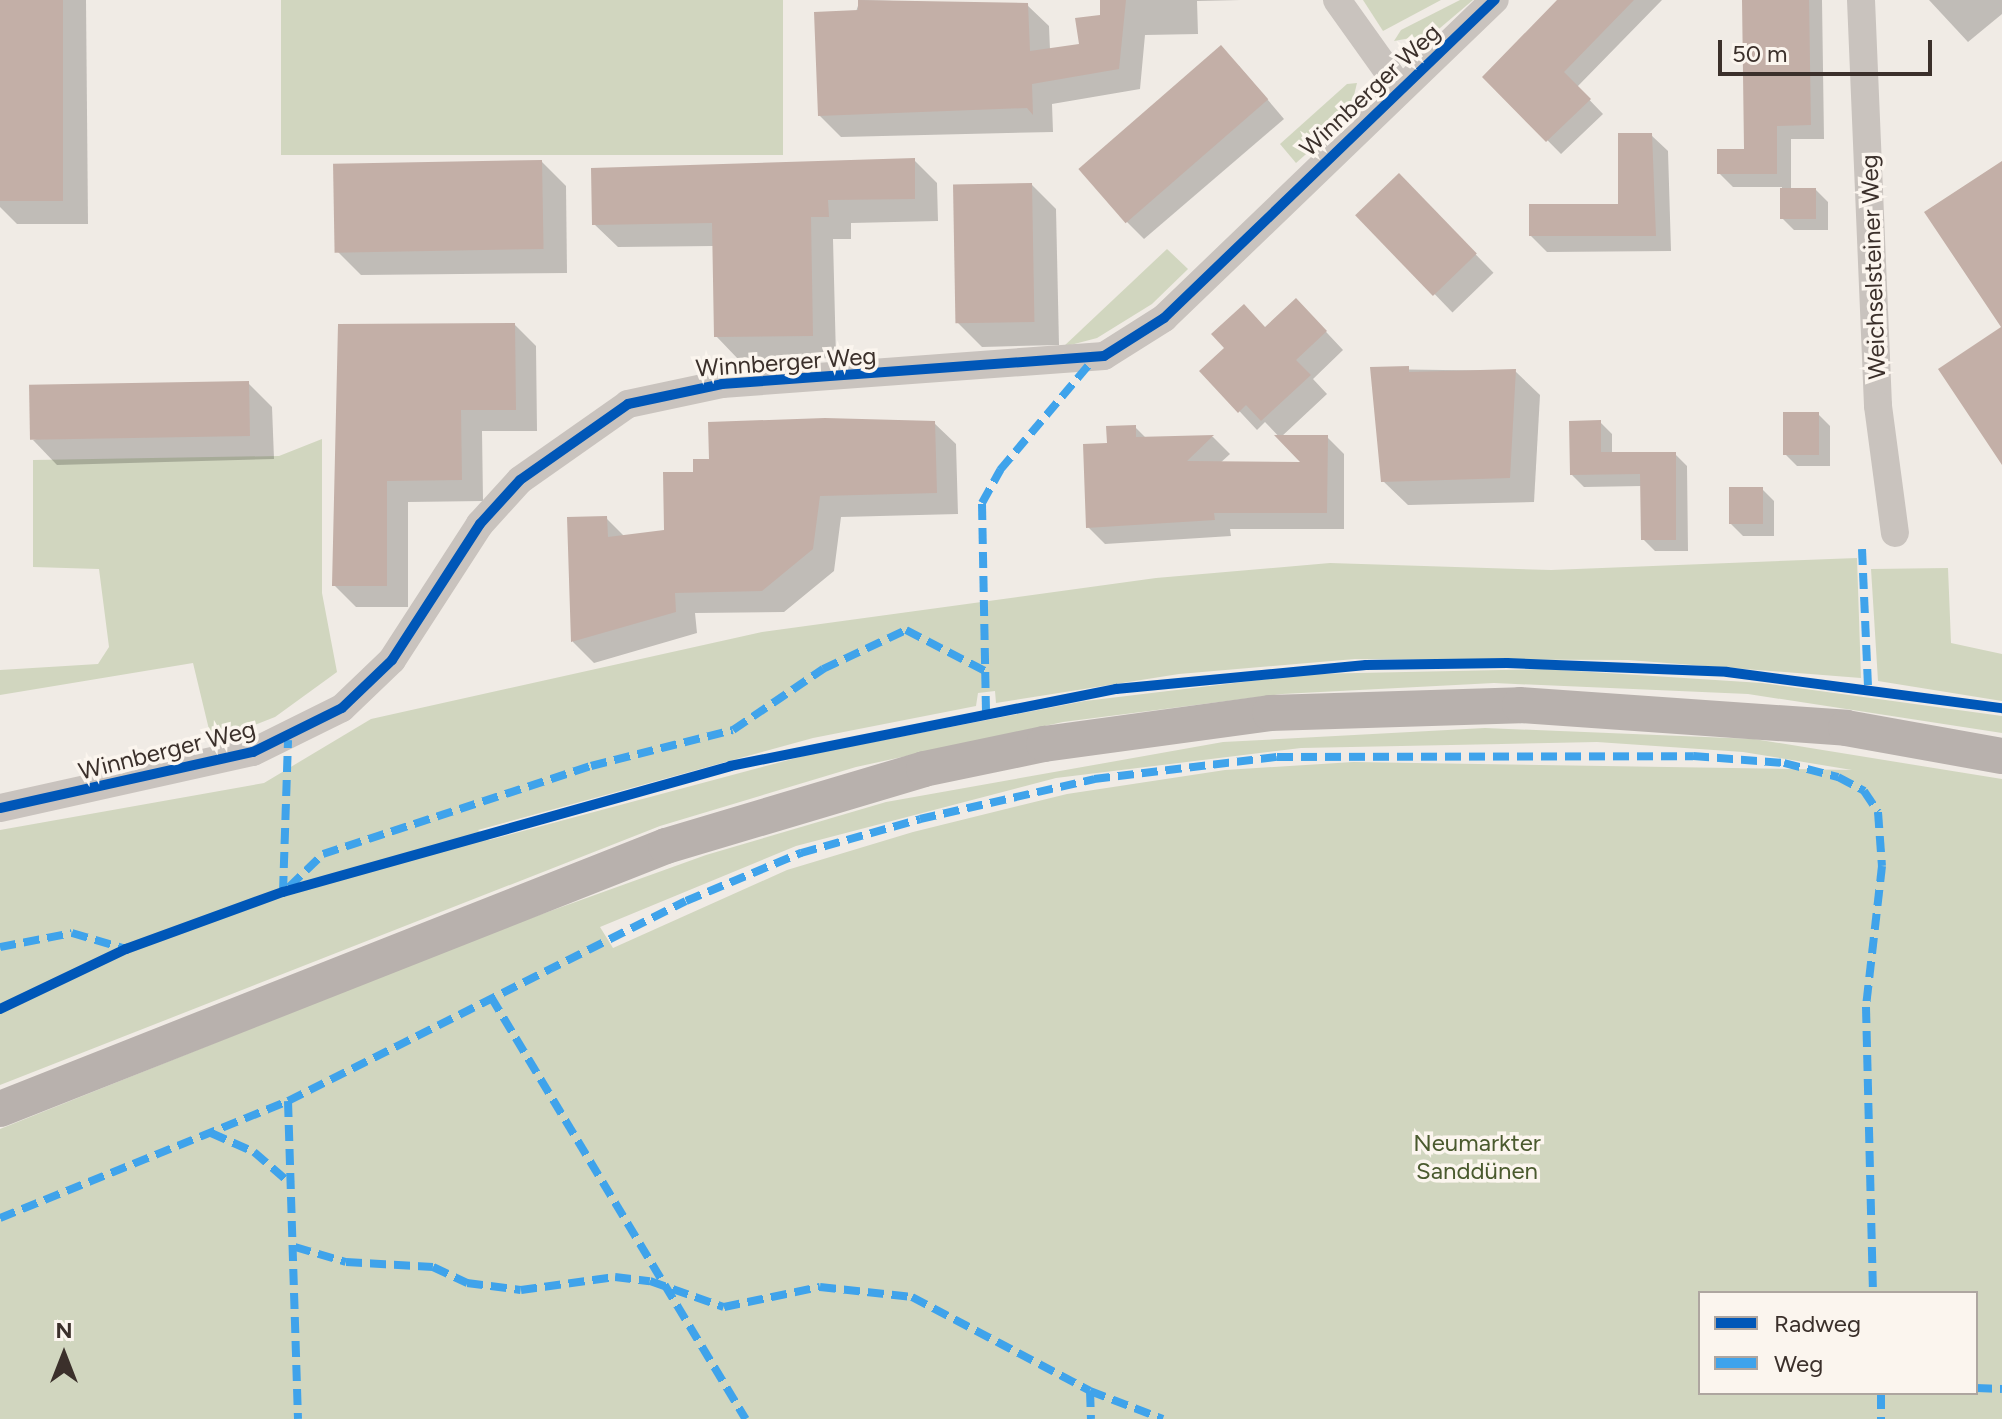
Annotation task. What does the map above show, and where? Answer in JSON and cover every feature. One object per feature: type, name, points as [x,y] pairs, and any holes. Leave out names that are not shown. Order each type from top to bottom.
[{"type":"main road","points":[[0,1109],[666,846],[909,773],[1044,744],[1270,713],[1520,705],[1846,728],[2002,756]]},
{"type":"street","points":[[1337,0],[1399,87]]},
{"type":"street","name":"Winnberger Weg","points":[[0,808],[212,764],[288,740],[342,708],[392,660],[480,524],[520,480],[628,404],[722,384],[1104,356],[1164,318],[1399,87],[1495,0]]},
{"type":"street","name":"Weichselsteiner Weg","points":[[1861,0],[1878,406],[1895,533]]},
{"type":"green space","points":[[281,0],[783,0],[783,155],[281,155]]},
{"type":"green space","points":[[1363,0],[1441,0],[1383,31]]},
{"type":"green space","points":[[1460,0],[1473,0],[1433,34],[1394,41],[1401,30]]},
{"type":"green space","points":[[1357,83],[1349,116],[1296,163],[1280,144],[1347,84]]},
{"type":"green space","points":[[1167,249],[1188,269],[1152,304],[1097,338],[1063,347]]},
{"type":"green space","points":[[322,439],[322,593],[337,672],[275,717],[212,742],[193,663],[0,695],[0,670],[98,664],[109,647],[99,569],[33,567],[33,460],[279,456]]},
{"type":"green space","points":[[1857,558],[1861,678],[1628,660],[1355,659],[1179,674],[996,703],[995,691],[978,693],[976,706],[813,738],[478,830],[489,840],[811,754],[1085,701],[1310,674],[1544,669],[1762,683],[2002,716],[2002,733],[1748,694],[1494,683],[1282,694],[1063,722],[856,767],[660,826],[0,1085],[0,830],[264,783],[371,719],[762,632],[1156,578],[1330,563],[1551,570]]},
{"type":"green space","points":[[1948,568],[1951,643],[2002,654],[2002,701],[1878,681],[1871,569]]},
{"type":"green space","name":"Neumarkter Sanddünen","points":[[1485,728],[1754,739],[2002,779],[2002,1419],[0,1419],[0,1129],[500,929],[706,855],[886,802],[1223,742]],"holes":[[[1597,742],[1743,752],[1852,770],[1353,762],[1225,770],[1067,794],[913,832],[787,870],[613,948],[600,927],[796,846],[1056,778],[1301,748]]]},
{"type":"building","points":[[0,0],[63,0],[63,201],[0,201]]},
{"type":"building","points":[[858,0],[1028,3],[1030,51],[1079,44],[1075,18],[1100,15],[1100,0],[1126,0],[1119,69],[1032,84],[1033,115],[1027,108],[818,116],[814,12],[858,10]]},
{"type":"building","points":[[1557,0],[1634,0],[1564,72],[1591,99],[1546,142],[1482,77]]},
{"type":"building","points":[[1742,0],[1809,0],[1811,125],[1777,126],[1777,174],[1717,174],[1717,149],[1744,149]]},
{"type":"building","points":[[1221,45],[1268,99],[1126,223],[1078,169]]},
{"type":"building","points":[[1618,133],[1652,133],[1656,236],[1529,236],[1529,204],[1618,204]]},
{"type":"building","points":[[915,158],[915,199],[828,200],[829,217],[811,217],[813,336],[714,337],[712,223],[592,225],[591,168]]},
{"type":"building","points":[[542,160],[544,249],[335,253],[333,164]]},
{"type":"building","points":[[2002,161],[2002,465],[1938,369],[2001,327],[1924,212]]},
{"type":"building","points":[[1399,173],[1477,254],[1433,296],[1355,215]]},
{"type":"building","points":[[1032,183],[1034,322],[955,323],[953,184]]},
{"type":"building","points":[[1780,188],[1816,188],[1816,219],[1780,219]]},
{"type":"building","points":[[1296,298],[1327,331],[1296,360],[1311,375],[1261,421],[1246,405],[1238,413],[1199,371],[1224,348],[1211,334],[1244,304],[1265,327]]},
{"type":"building","points":[[515,323],[516,410],[461,410],[462,480],[387,481],[387,586],[332,586],[338,324]]},
{"type":"building","points":[[1409,366],[1409,372],[1516,369],[1510,478],[1381,482],[1370,367]]},
{"type":"building","points":[[249,381],[250,436],[30,440],[29,385]]},
{"type":"building","points":[[1783,412],[1819,412],[1819,455],[1783,455]]},
{"type":"building","points":[[825,418],[935,421],[937,493],[820,496],[813,549],[762,591],[675,593],[676,612],[571,642],[567,517],[607,516],[608,537],[664,530],[663,472],[693,472],[693,459],[709,459],[708,422]]},
{"type":"building","points":[[1601,420],[1601,452],[1676,452],[1676,540],[1641,540],[1640,474],[1570,475],[1569,421]]},
{"type":"building","points":[[1136,425],[1136,437],[1214,435],[1187,461],[1300,462],[1274,435],[1328,435],[1327,513],[1214,513],[1215,520],[1086,528],[1083,444],[1107,443],[1106,426]]},
{"type":"building","points":[[1729,487],[1763,487],[1763,524],[1729,524]]},
{"type":"marked path","points":[[986,712],[982,503],[1000,470],[1092,361]]},
{"type":"marked path","points":[[1862,549],[1868,687]]},
{"type":"marked path","points":[[289,887],[323,854],[591,766],[733,730],[823,669],[906,630],[985,671]]},
{"type":"marked path","points":[[283,892],[288,740]]},
{"type":"marked path","points":[[0,1218],[288,1101],[686,901],[801,853],[920,819],[1094,779],[1277,757],[1693,756],[1784,763],[1838,777],[1864,791],[1878,812],[1882,866],[1866,1007],[1873,1291]]},
{"type":"marked path","points":[[0,947],[72,933],[126,949]]},
{"type":"marked path","points":[[491,997],[746,1419]]},
{"type":"marked path","points":[[288,1101],[298,1419]]},
{"type":"marked path","points":[[211,1133],[254,1152],[292,1185]]},
{"type":"marked path","points":[[295,1247],[346,1262],[433,1267],[467,1283],[521,1290],[615,1277],[650,1281],[724,1307],[820,1287],[912,1297],[1090,1391],[1163,1419]]},
{"type":"marked path","points":[[1978,1388],[2002,1389]]},
{"type":"marked path","points":[[1090,1391],[1091,1419]]},
{"type":"marked path","points":[[1881,1395],[1881,1419]]},
{"type":"cycle path","points":[[0,808],[253,752],[342,708],[392,660],[480,524],[520,480],[628,404],[722,384],[1104,356],[1164,318],[1495,0]]},
{"type":"cycle path","points":[[0,1009],[126,949],[283,892],[730,766],[1116,689],[1366,665],[1507,663],[1727,672],[2002,708]]}]
